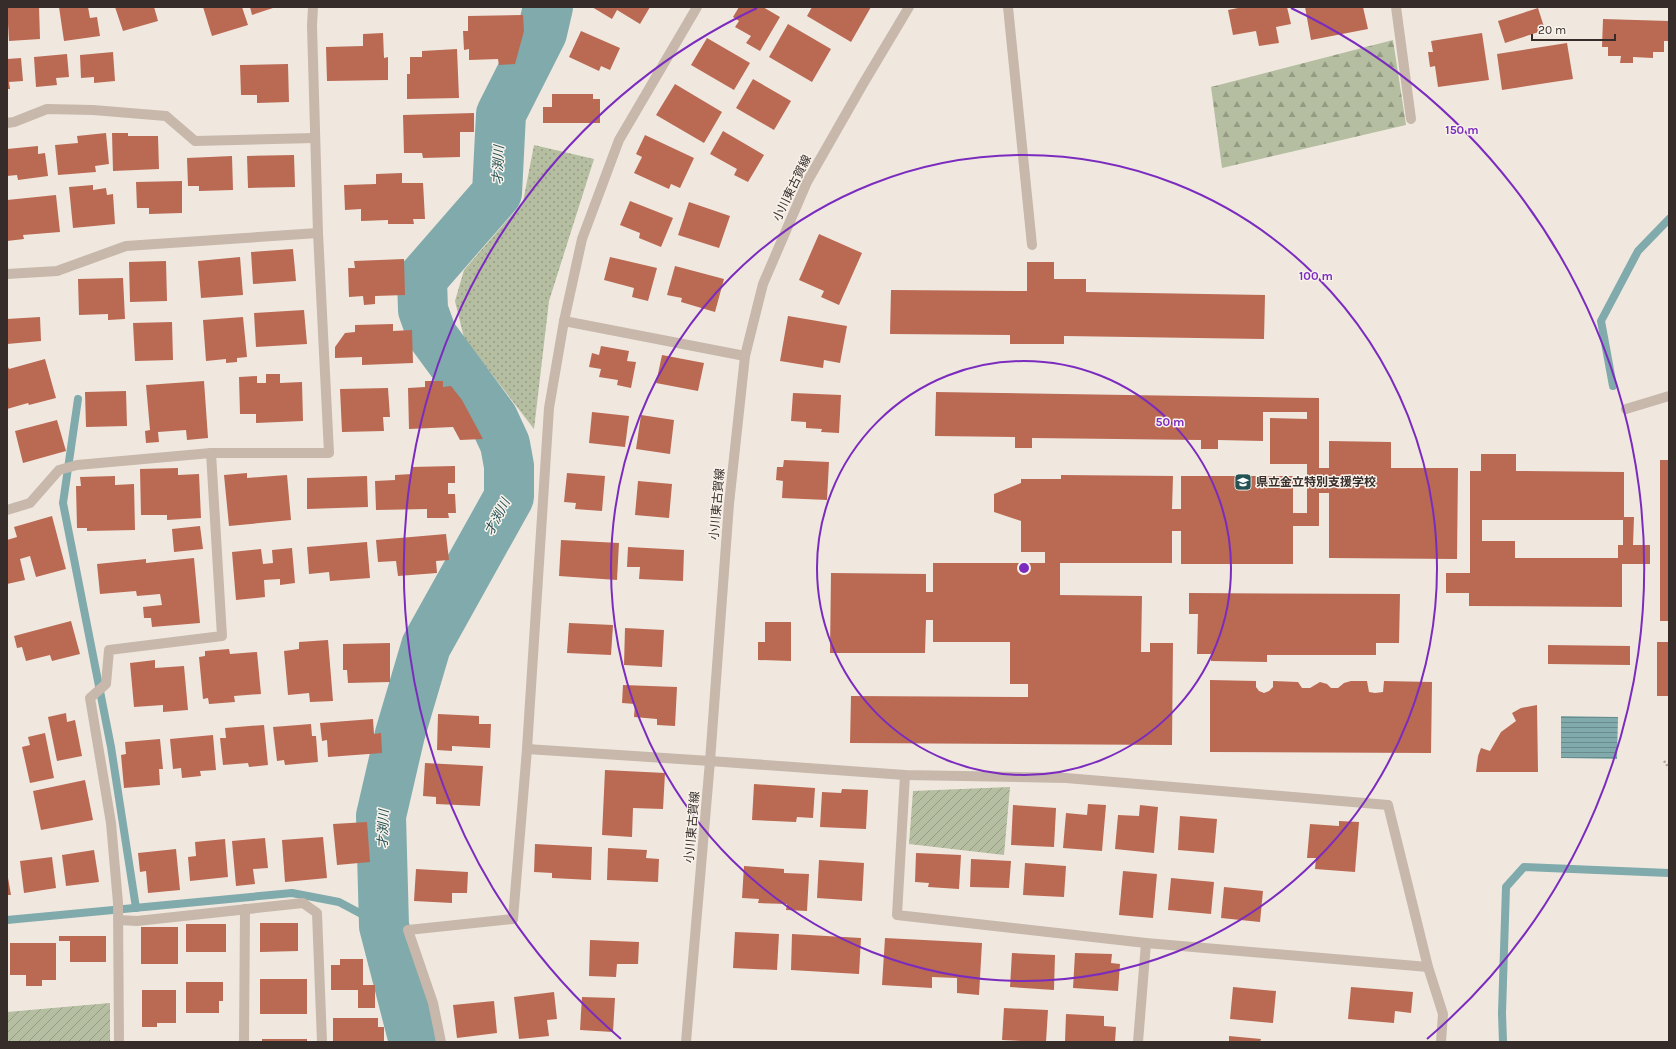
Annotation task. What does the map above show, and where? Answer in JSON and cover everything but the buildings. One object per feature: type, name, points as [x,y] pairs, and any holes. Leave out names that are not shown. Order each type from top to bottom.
[{"type":"street","points":[[7,510],[30,503],[59,470],[77,466],[211,453],[329,453],[318,233],[312,26],[313,7]]},
{"type":"street","points":[[441,1042],[434,1003],[408,930],[513,919],[527,749],[549,408],[564,321],[582,239],[618,140],[698,7]]},
{"type":"street","name":"小川東古賀線","points":[[686,1042],[710,761],[729,504],[745,356],[763,284],[807,182],[863,84],[910,7]]},
{"type":"street","points":[[1008,7],[1032,245]]},
{"type":"street","points":[[1396,7],[1411,119]]},
{"type":"street","points":[[7,123],[14,122],[47,109],[93,110],[166,116],[195,141],[315,138]]},
{"type":"street","points":[[7,274],[57,271],[126,246],[318,233]]},
{"type":"street","points":[[564,321],[745,356]]},
{"type":"street","points":[[1626,409],[1669,396]]},
{"type":"street","points":[[119,1042],[118,903],[111,823],[90,698],[106,684],[109,650],[222,636],[211,453]]},
{"type":"street","points":[[527,749],[905,775],[1066,778],[1388,806],[1428,967],[1443,1014],[1441,1042]]},
{"type":"street","points":[[905,775],[897,915],[1146,943],[1428,967]]},
{"type":"street","points":[[119,920],[137,921],[303,903],[317,913],[322,1042]]},
{"type":"street","points":[[244,1042],[245,909]]},
{"type":"street","points":[[1138,1042],[1146,943]]},
{"type":"path","points":[[1664,761],[1669,768]]},
{"type":"green space","points":[[1393,40],[1406,125],[1222,168],[1211,87]]},
{"type":"green space","points":[[534,145],[594,159],[549,301],[534,429],[464,338],[455,301],[464,270],[523,202]]},
{"type":"green space","points":[[1010,787],[1004,855],[909,844],[913,791]]},
{"type":"green space","points":[[110,1003],[110,1042],[7,1042],[7,1012]]},
{"type":"water","points":[[1561,716],[1618,717],[1617,759],[1561,758]]},
{"type":"waterway","name":"才渕川","points":[[414,1042],[384,926],[381,816],[400,734],[426,646],[509,497],[509,466],[505,444],[493,418],[432,335],[423,310],[422,279],[497,193],[501,114],[542,33],[548,7]]},
{"type":"waterway","points":[[1613,386],[1601,321],[1638,251],[1669,219]]},
{"type":"waterway","points":[[78,399],[63,503],[111,747],[136,908]]},
{"type":"waterway","points":[[1503,1042],[1502,1013],[1506,887],[1524,867],[1669,873]]},
{"type":"waterway","points":[[7,920],[292,893],[339,902],[384,926]]},
{"type":"place","name":"県立金立特別支援学校","points":[[1243,482]]}]
